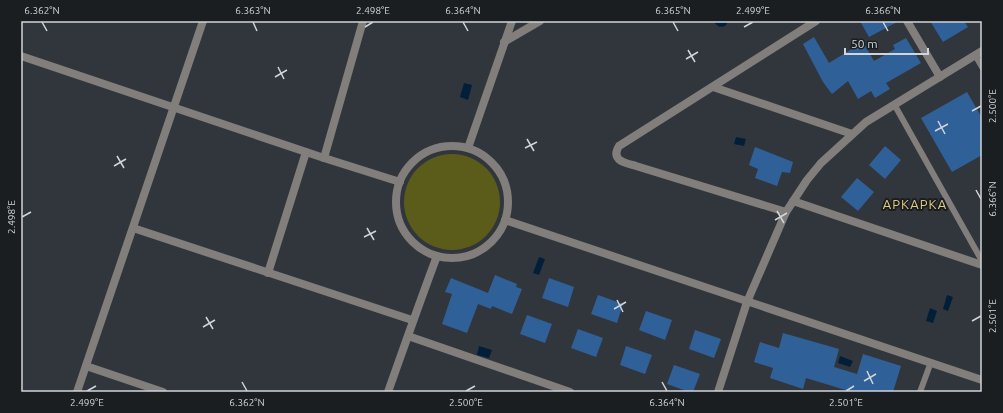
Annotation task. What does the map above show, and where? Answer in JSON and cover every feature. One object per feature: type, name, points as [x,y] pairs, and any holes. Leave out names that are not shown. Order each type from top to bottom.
[{"type":"street","points":[[77,392],[203,21]]},
{"type":"street","points":[[324,158],[363,21]]},
{"type":"street","points":[[468,148],[512,21]]},
{"type":"street","points":[[504,42],[540,21]]},
{"type":"street","points":[[786,212],[620,161],[616,154],[620,146],[816,21]]},
{"type":"street","points":[[907,21],[940,77]]},
{"type":"street","points":[[718,392],[747,302],[786,212],[821,163],[866,122],[978,53]]},
{"type":"street","points":[[21,56],[324,158],[400,182]]},
{"type":"street","points":[[713,87],[852,134]]},
{"type":"street","points":[[449,146],[468,148],[477,152],[493,163],[504,180],[508,199],[508,208],[505,220],[498,236],[475,254],[456,258],[436,256],[419,247],[401,224],[396,205],[400,182],[407,168],[430,150],[449,146]]},
{"type":"street","points":[[268,273],[306,152]]},
{"type":"street","points":[[793,201],[982,265]]},
{"type":"street","points":[[505,220],[982,380]]},
{"type":"street","points":[[133,228],[412,320]]},
{"type":"street","points":[[388,392],[408,336],[412,320],[436,256]]},
{"type":"street","points":[[408,336],[570,392]]},
{"type":"street","points":[[86,366],[163,392]]},
{"type":"lane","points":[[978,53],[982,67]]},
{"type":"lane","points":[[894,104],[982,261]]},
{"type":"lane","points":[[920,392],[931,362]]},
{"type":"shaded area","points":[[443,154],[461,154],[471,157],[479,162],[492,175],[497,183],[500,193],[500,211],[497,221],[486,236],[479,242],[471,247],[461,250],[443,250],[433,247],[425,242],[412,229],[407,221],[404,211],[404,193],[407,183],[412,175],[425,162],[433,157]]},
{"type":"water","points":[[714,21],[729,21],[725,26],[720,27]]},
{"type":"water","points":[[464,83],[472,85],[468,100],[460,97]]},
{"type":"water","points":[[736,137],[746,139],[744,146],[734,144]]},
{"type":"water","points":[[539,257],[545,259],[539,275],[533,273]]},
{"type":"water","points":[[947,295],[953,297],[948,311],[943,309]]},
{"type":"water","points":[[930,308],[937,311],[933,323],[926,321]]},
{"type":"water","points":[[479,346],[492,350],[489,358],[477,355]]},
{"type":"water","points":[[840,356],[853,361],[850,367],[838,363]]},
{"type":"building","points":[[860,21],[899,21],[869,37]]},
{"type":"building","points":[[930,21],[964,21],[968,27],[943,42]]},
{"type":"building","points":[[814,37],[829,63],[863,42],[874,61],[895,49],[893,45],[906,38],[921,63],[886,83],[890,89],[875,98],[871,91],[858,99],[848,81],[832,94],[823,82],[803,44]]},
{"type":"building","points":[[967,92],[982,118],[982,155],[952,172],[921,118]]},
{"type":"building","points":[[885,146],[901,160],[885,179],[869,165]]},
{"type":"building","points":[[755,147],[793,162],[790,173],[782,172],[777,186],[755,178],[758,169],[749,165]]},
{"type":"building","points":[[857,178],[874,192],[858,211],[841,197]]},
{"type":"building","points":[[495,275],[517,284],[516,287],[522,289],[512,314],[492,306],[491,309],[478,304],[467,333],[442,324],[452,294],[445,292],[451,278],[488,293]]},
{"type":"building","points":[[549,278],[574,287],[568,307],[542,298]]},
{"type":"building","points":[[598,295],[623,304],[617,323],[591,314]]},
{"type":"building","points":[[646,311],[672,320],[665,340],[639,330]]},
{"type":"building","points":[[527,315],[552,324],[545,343],[520,334]]},
{"type":"building","points":[[578,329],[603,338],[596,357],[571,348]]},
{"type":"building","points":[[695,330],[721,339],[714,358],[689,349]]},
{"type":"building","points":[[783,333],[839,349],[834,367],[857,374],[863,354],[901,366],[893,392],[852,392],[806,378],[803,389],[770,378],[773,368],[754,362],[760,342],[779,348]]},
{"type":"building","points":[[626,346],[652,355],[645,374],[620,365]]},
{"type":"building","points":[[674,365],[700,374],[693,392],[667,384]]},
{"type":"district","name":"APKAPKA","points":[[915,204]]}]
